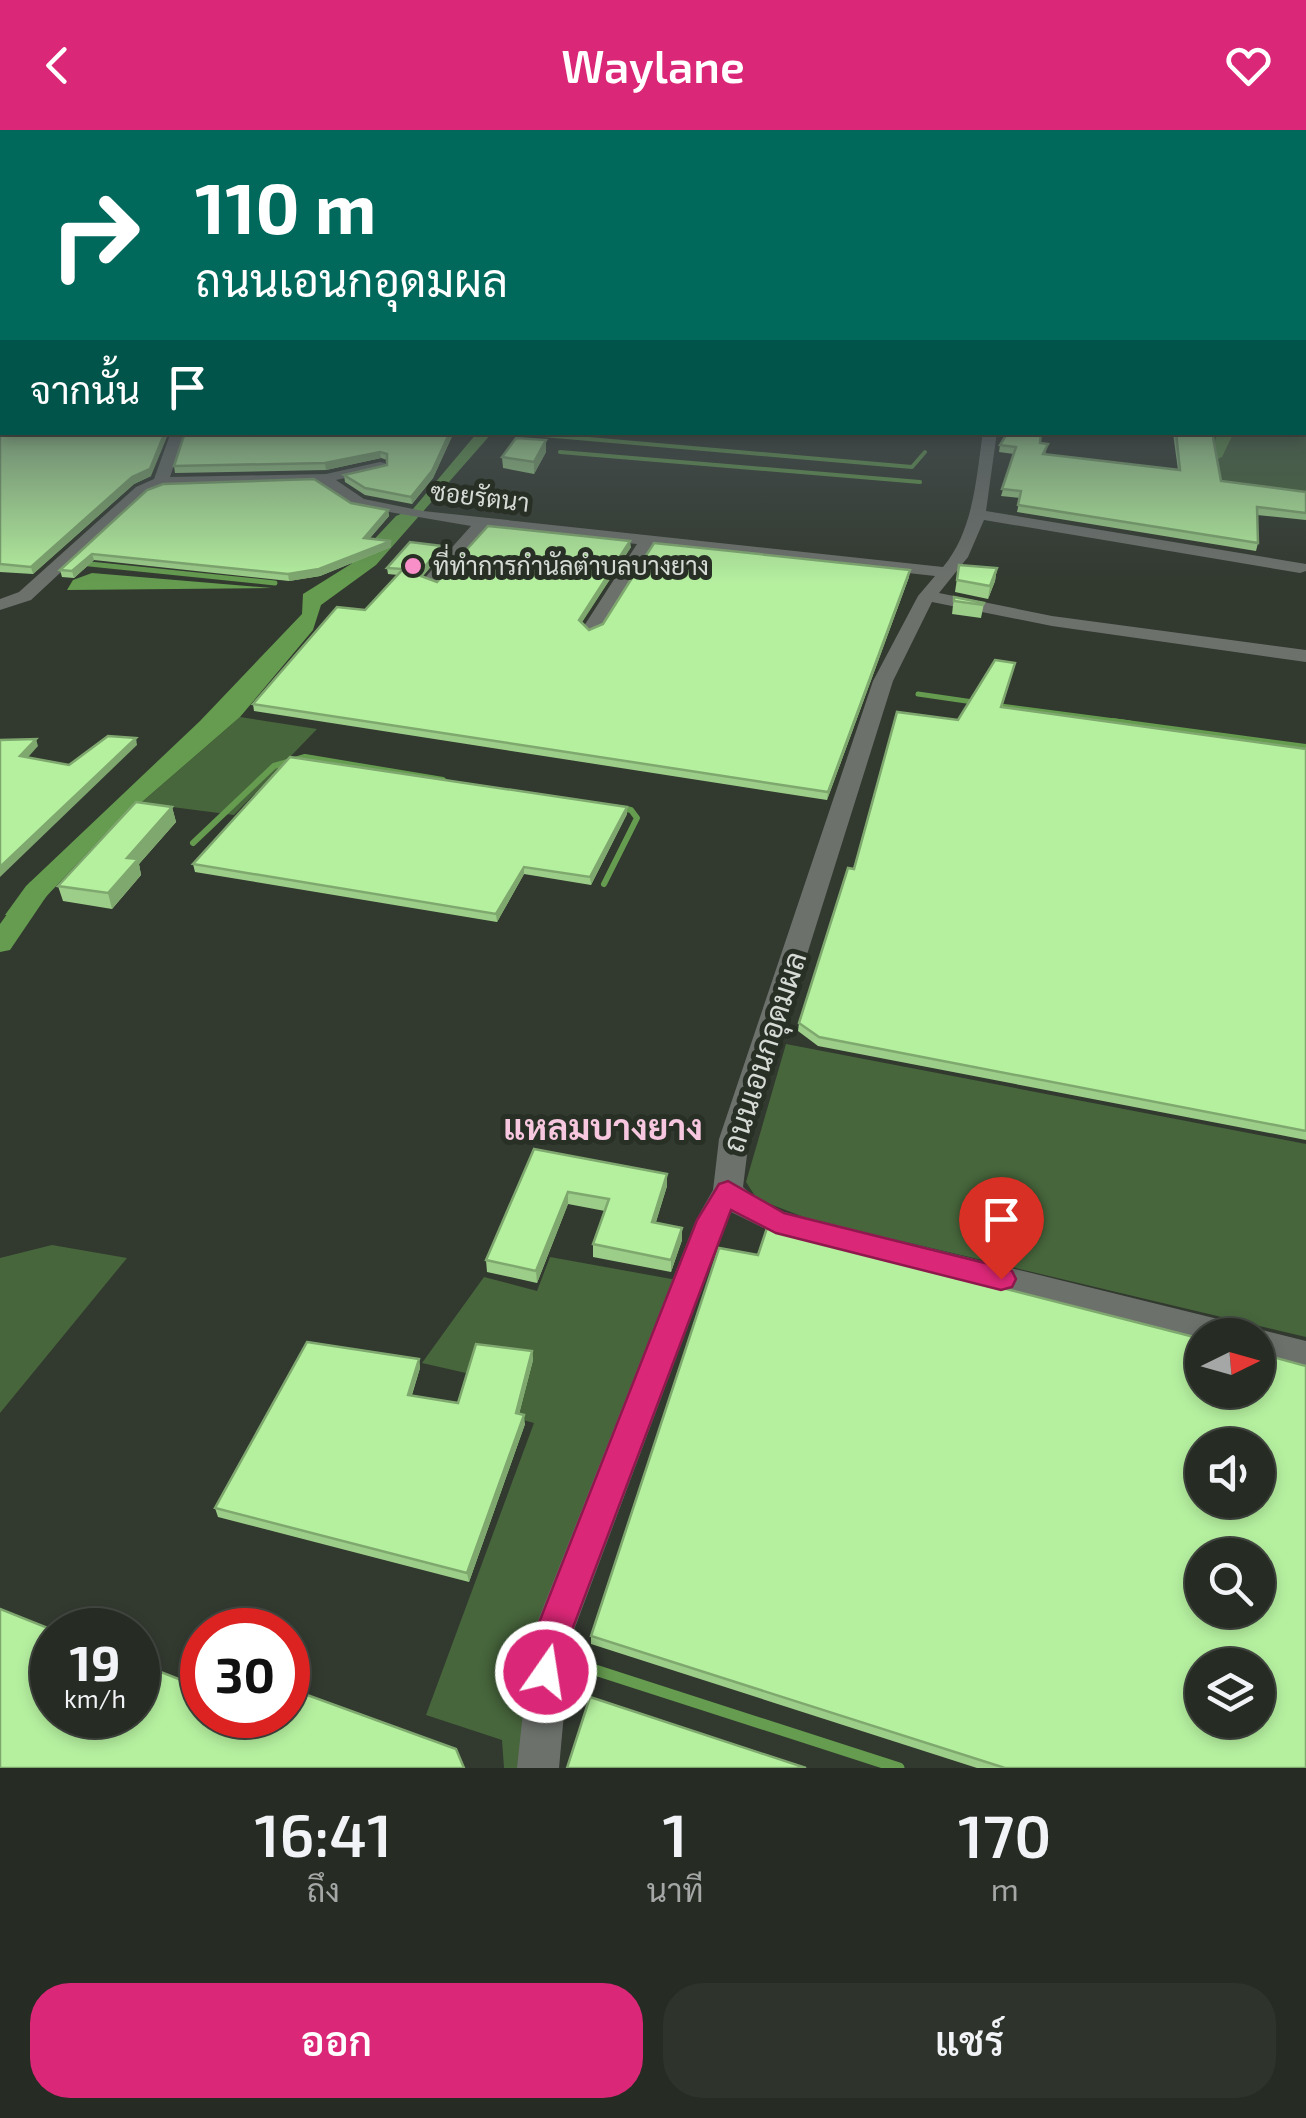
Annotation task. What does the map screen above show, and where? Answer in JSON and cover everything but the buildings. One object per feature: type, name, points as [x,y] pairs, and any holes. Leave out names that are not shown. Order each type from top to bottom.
[{"type":"street","points":[[161,482],[177,435]]},
{"type":"street","name":"ถนนเอนกอุดมผล","points":[[990,435],[978,514],[960,557],[927,596],[883,682],[734,1139],[728,1191],[747,1208],[776,1222],[1185,1325]]},
{"type":"street","points":[[0,605],[24,596],[80,550],[141,490],[161,482],[327,478],[380,466]]},
{"type":"street","name":"ซอยรัตนา","points":[[327,478],[360,503],[424,516],[947,572]]},
{"type":"street","points":[[978,514],[1300,568]]},
{"type":"street","points":[[431,581],[482,523]]},
{"type":"street","points":[[590,629],[647,540]]},
{"type":"street","points":[[927,596],[1052,621],[1306,656]]},
{"type":"street","points":[[538,1768],[551,1638],[711,1220],[728,1191]]},
{"type":"street","points":[[1275,1347],[1306,1355]]},
{"type":"shaded area","points":[[475,435],[490,435],[376,565],[321,605],[313,630],[240,717],[105,834],[27,917],[5,915],[26,886],[200,721],[302,614],[303,594],[351,564],[396,516],[413,509]]},
{"type":"shaded area","points":[[1213,435],[1306,437],[1306,492],[1215,480]]},
{"type":"shaded area","points":[[92,573],[272,588],[67,590],[73,580]]},
{"type":"shaded area","points":[[240,717],[317,729],[234,815],[141,803]]},
{"type":"shaded area","points":[[786,1044],[1306,1144],[1306,1337],[1275,1330],[1275,1318],[1226,1318],[809,1219],[757,1199],[746,1182]]},
{"type":"shaded area","points":[[52,1245],[127,1258],[0,1413],[0,1258]]},
{"type":"shaded area","points":[[550,1257],[677,1280],[528,1768],[504,1768],[502,1740],[426,1715],[534,1423],[459,1402],[466,1373],[422,1363],[484,1277],[537,1291]]},
{"type":"waterway","points":[[543,435],[912,467],[925,452]]},
{"type":"waterway","points":[[1207,483],[1207,458],[1216,454],[1226,435]]},
{"type":"waterway","points":[[560,452],[920,482]]},
{"type":"waterway","points":[[80,563],[275,583]]},
{"type":"waterway","points":[[918,694],[980,703]]},
{"type":"waterway","points":[[993,705],[1130,723]]},
{"type":"waterway","points":[[1112,721],[1306,747]]},
{"type":"waterway","points":[[193,843],[274,766],[305,757],[443,780]]},
{"type":"waterway","points":[[604,884],[637,818],[631,810],[620,808]]},
{"type":"waterway","points":[[0,944],[39,888]]},
{"type":"waterway","points":[[592,1669],[899,1768]]},
{"type":"place","name":"ที่ทำการกำนัลตำบลบางยาง","points":[[413,566]]},
{"type":"district","name":"แหลมบางยาง","points":[[603,1128]]},
{"type":"route","points":[[546,1672],[551,1638],[711,1220],[728,1191],[747,1208],[776,1222],[1001,1279]]}]
